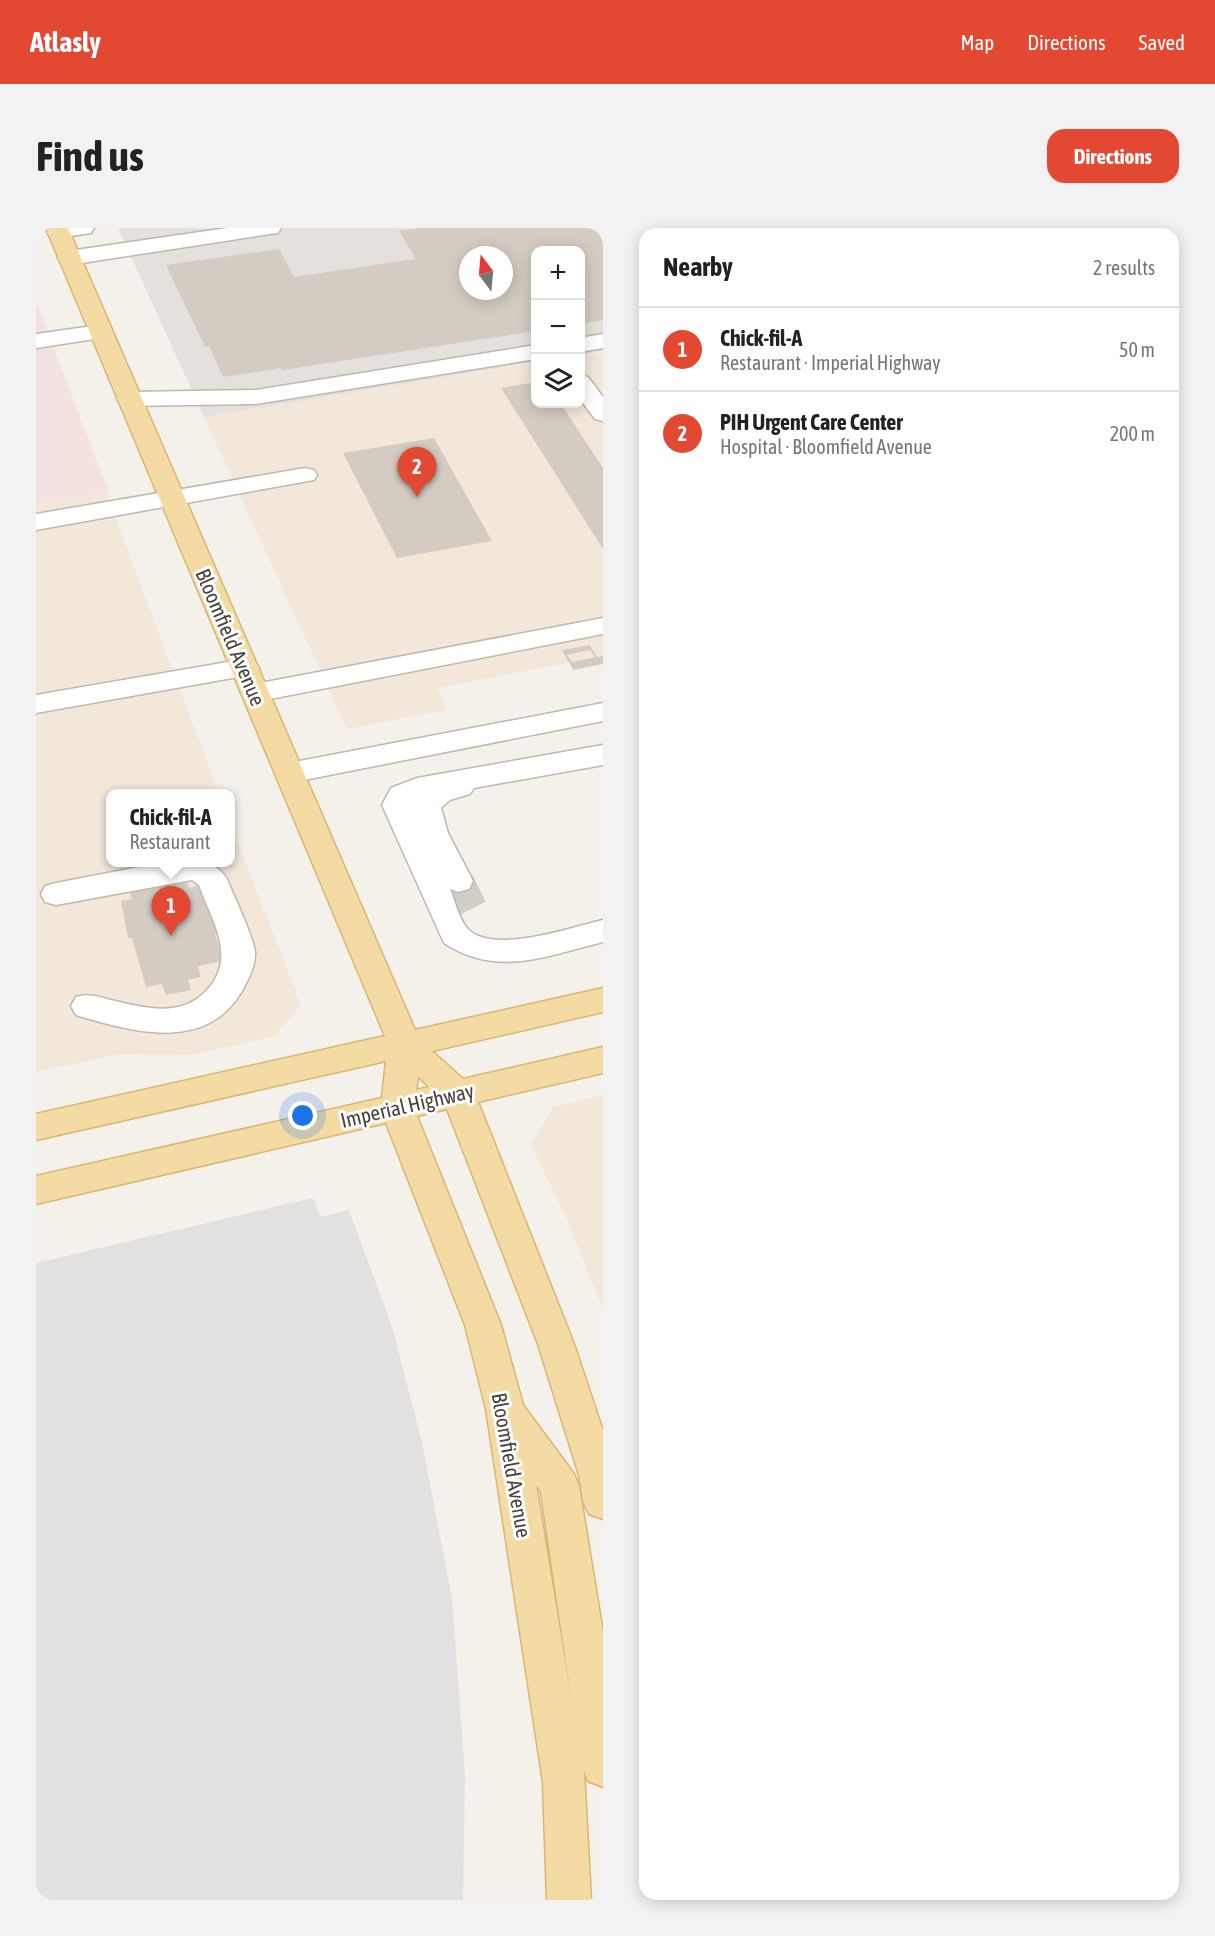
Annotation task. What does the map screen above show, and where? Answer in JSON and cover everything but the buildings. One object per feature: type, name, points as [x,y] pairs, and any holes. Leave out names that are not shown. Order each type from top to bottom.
[{"type":"main road","name":"Bloomfield Avenue","points":[[66,229],[69,258],[405,1045],[458,1094],[556,1344],[598,1475],[603,1501]]},
{"type":"main road","points":[[36,1127],[603,1000]]},
{"type":"main road","name":"Bloomfield Avenue","points":[[405,1045],[397,1108],[483,1325],[505,1409],[564,1782],[569,1900]]},
{"type":"main road","name":"Imperial Highway","points":[[36,1190],[603,1060]]},
{"type":"main road","points":[[36,1136],[83,1117]]},
{"type":"main road","points":[[505,1409],[560,1486],[603,1766]]},
{"type":"street","points":[[69,258],[270,228]]},
{"type":"street","points":[[36,341],[100,332]]},
{"type":"street","points":[[585,344],[603,341]]},
{"type":"street","points":[[129,399],[256,398],[531,353]]},
{"type":"street","points":[[585,364],[603,361]]},
{"type":"street","points":[[585,389],[603,414]]},
{"type":"street","points":[[36,522],[305,475]]},
{"type":"street","points":[[36,704],[250,680],[603,626]]},
{"type":"street","points":[[289,773],[603,712]]},
{"type":"street","points":[[458,881],[428,820],[426,809],[430,801],[449,790],[558,769],[592,757]]},
{"type":"street","points":[[592,757],[417,788],[406,791],[399,797],[397,805],[455,935],[467,944],[487,950],[510,950],[603,931]]},
{"type":"street","points":[[56,894],[193,868],[204,872],[212,879],[239,951],[239,963],[231,983],[217,1002],[202,1015],[176,1021],[140,1020],[87,1006]]},
{"type":"street","points":[[479,923],[491,933],[513,935],[603,918]]},
{"type":"shaded area","points":[[118,228],[603,228],[603,351],[585,354],[585,246],[531,246],[531,363],[204,417]]},
{"type":"shaded area","points":[[36,301],[109,493],[36,505]]},
{"type":"shaded area","points":[[603,352],[603,656],[437,688],[447,710],[347,729],[204,417],[531,364],[531,408],[585,408],[585,355]]},
{"type":"shaded area","points":[[106,493],[217,789],[106,789],[106,867],[235,867],[235,834],[301,1005],[273,1037],[190,1055],[120,1054],[36,1072],[36,505]]},
{"type":"shaded area","points":[[603,1095],[603,1309],[567,1220],[531,1145],[553,1107]]},
{"type":"shaded area","points":[[313,1198],[320,1217],[349,1210],[392,1327],[421,1438],[452,1598],[465,1776],[463,1900],[36,1900],[36,1263]]},
{"type":"tunnel","points":[[458,881],[479,923]]},
{"type":"place","name":"PIH Urgent Care Center","points":[[417,497]]},
{"type":"place","name":"Chick-fil-A","points":[[171,936]]}]
